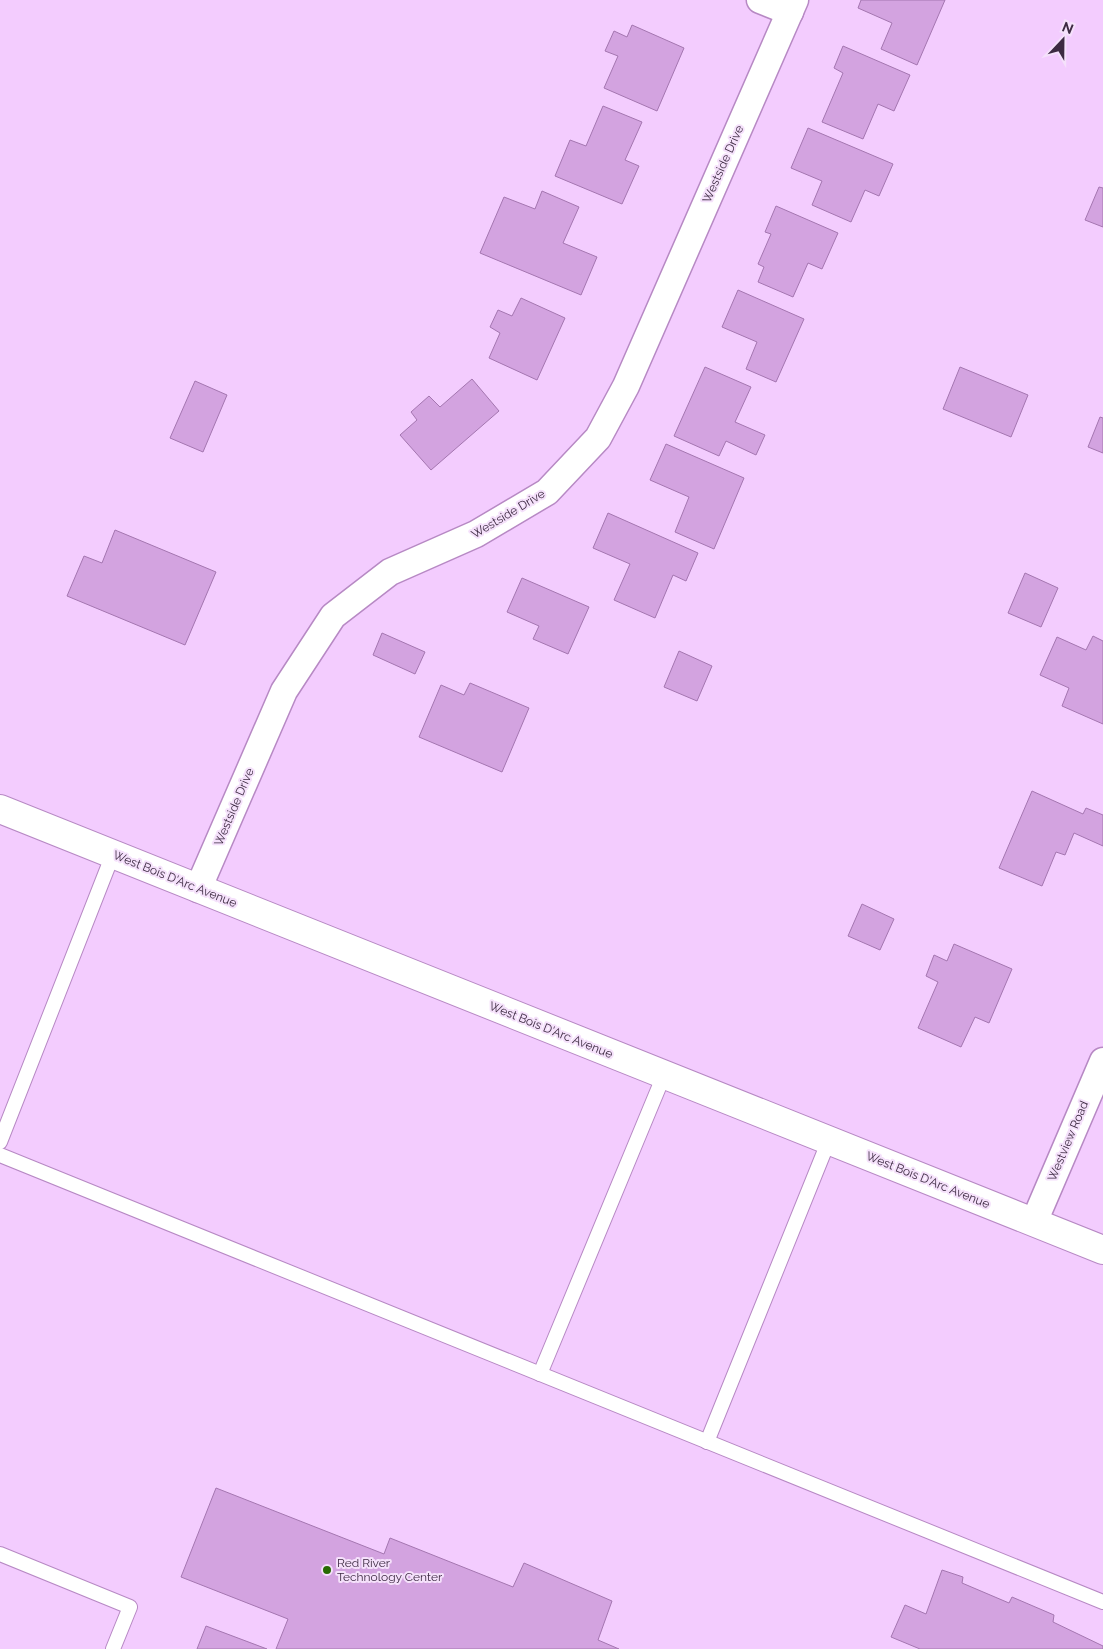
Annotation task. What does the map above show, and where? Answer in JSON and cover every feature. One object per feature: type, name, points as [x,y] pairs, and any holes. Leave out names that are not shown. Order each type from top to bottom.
[{"type":"street","points":[[760,0],[792,6]]},
{"type":"street","name":"Westside Drive","points":[[198,889],[284,691],[333,616],[390,572],[476,534],[547,492],[598,438],[626,386],[792,6]]},
{"type":"street","name":"West Bois D'Arc Avenue","points":[[0,809],[1103,1250]]},
{"type":"street","name":"Westview Road","points":[[1034,1222],[1103,1061]]},
{"type":"lane","points":[[0,1142],[112,854]]},
{"type":"lane","points":[[540,1374],[664,1075]]},
{"type":"lane","points":[[707,1442],[829,1140]]},
{"type":"lane","points":[[0,1155],[1103,1602]]},
{"type":"lane","points":[[0,1554],[130,1607],[113,1649]]},
{"type":"building","points":[[861,0],[945,0],[917,65],[881,49],[892,23],[858,8]]},
{"type":"building","points":[[632,25],[684,48],[657,111],[604,88],[618,56],[605,51],[614,31],[627,37]]},
{"type":"building","points":[[843,46],[910,75],[894,111],[878,104],[863,139],[822,122],[843,73],[834,68]]},
{"type":"building","points":[[603,106],[642,122],[625,160],[639,166],[622,204],[555,176],[570,140],[586,146]]},
{"type":"building","points":[[808,128],[893,164],[879,196],[865,190],[851,222],[812,205],[822,181],[791,168]]},
{"type":"building","points":[[1099,187],[1103,188],[1103,227],[1085,220]]},
{"type":"building","points":[[542,191],[579,207],[563,243],[597,257],[581,295],[480,253],[504,197],[535,209]]},
{"type":"building","points":[[776,206],[838,233],[822,269],[808,263],[793,297],[758,282],[764,267],[758,264],[771,234],[765,232]]},
{"type":"building","points":[[738,290],[804,319],[776,382],[746,369],[757,342],[722,327]]},
{"type":"building","points":[[521,298],[565,318],[537,380],[489,358],[500,333],[490,327],[498,310],[512,316]]},
{"type":"building","points":[[705,367],[751,387],[735,422],[765,435],[756,455],[726,441],[719,456],[674,436]]},
{"type":"building","points":[[960,367],[1028,395],[1011,437],[943,409]]},
{"type":"building","points":[[472,379],[499,411],[431,470],[400,435],[417,420],[411,412],[429,396],[440,407]]},
{"type":"building","points":[[195,381],[227,395],[203,452],[170,438]]},
{"type":"building","points":[[1100,417],[1103,418],[1103,453],[1088,447]]},
{"type":"building","points":[[666,444],[744,478],[714,549],[675,532],[689,497],[650,480]]},
{"type":"building","points":[[608,513],[698,553],[686,581],[673,575],[655,618],[614,600],[630,564],[593,548]]},
{"type":"building","points":[[115,530],[216,572],[185,645],[67,596],[84,556],[102,563]]},
{"type":"building","points":[[1025,573],[1058,588],[1041,627],[1008,613]]},
{"type":"building","points":[[522,578],[589,607],[568,654],[533,639],[539,626],[507,612]]},
{"type":"building","points":[[382,633],[425,652],[415,674],[373,655]]},
{"type":"building","points":[[1093,636],[1103,641],[1103,724],[1062,706],[1069,688],[1040,675],[1057,637],[1086,650]]},
{"type":"building","points":[[679,651],[712,666],[697,701],[664,687]]},
{"type":"building","points":[[470,683],[529,708],[502,772],[419,737],[441,685],[464,695]]},
{"type":"building","points":[[1032,791],[1083,814],[1086,808],[1103,815],[1103,846],[1074,833],[1065,855],[1056,852],[1042,886],[999,868]]},
{"type":"building","points":[[862,904],[894,919],[880,950],[848,936]]},
{"type":"building","points":[[954,944],[1012,969],[989,1023],[975,1017],[961,1047],[918,1028],[938,982],[926,976],[934,955],[947,961]]},
{"type":"building","name":"Red River Technology Center","points":[[216,1488],[384,1554],[390,1538],[513,1587],[524,1563],[612,1601],[598,1640],[619,1649],[276,1649],[288,1619],[181,1577]]},
{"type":"building","points":[[942,1570],[963,1577],[962,1583],[1009,1603],[1012,1597],[1054,1615],[1053,1622],[1103,1646],[1103,1649],[920,1649],[891,1637],[905,1605],[926,1614]]},
{"type":"building","points":[[206,1626],[267,1649],[197,1649]]},
{"type":"place","name":"Red River Technology Center","points":[[327,1570]]}]
